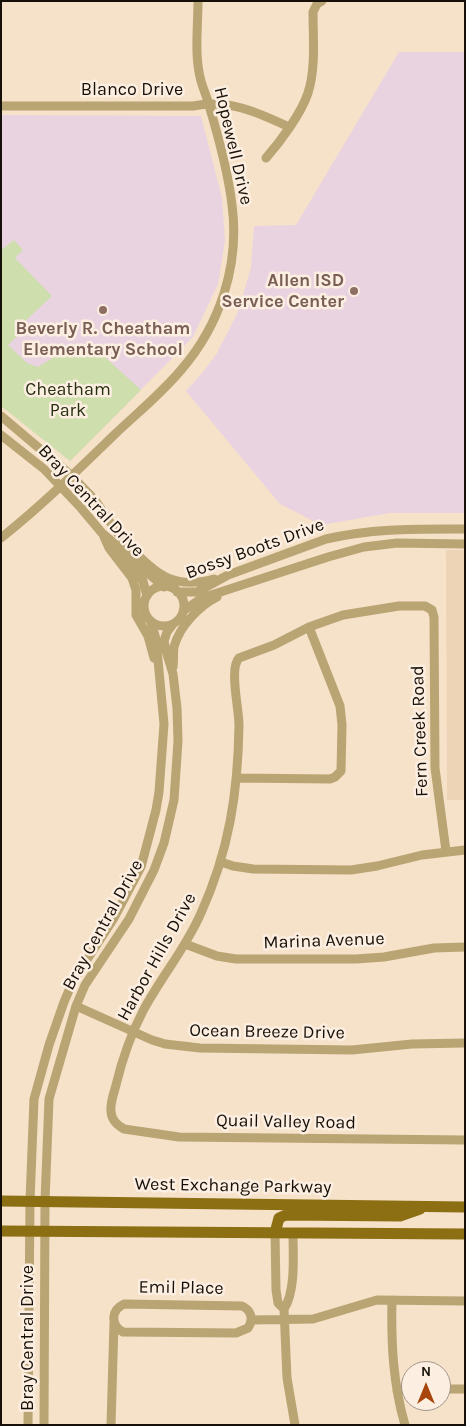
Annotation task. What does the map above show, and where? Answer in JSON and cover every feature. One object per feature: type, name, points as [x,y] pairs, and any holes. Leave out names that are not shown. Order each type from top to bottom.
[{"type":"main road","name":"West Exchange Parkway","points":[[1,1201],[465,1207]]},
{"type":"main road","points":[[275,1233],[279,1218],[286,1215],[400,1216],[429,1206]]},
{"type":"main road","points":[[384,1233],[400,1227],[465,1226]]},
{"type":"main road","points":[[1,1231],[465,1234]]},
{"type":"street","name":"Hopewell Drive","points":[[1,538],[61,487],[181,370],[201,344],[221,306],[230,272],[234,237],[232,206],[226,170],[198,66],[198,1]]},
{"type":"street","points":[[266,158],[279,144],[308,93],[312,70],[314,12],[320,2]]},
{"type":"street","name":"Blanco Drive","points":[[1,106],[193,106],[208,103],[243,108],[289,127]]},
{"type":"street","name":"Bray Central Drive","points":[[1,416],[72,476],[95,500],[116,528],[122,542],[140,566],[164,587]]},
{"type":"street","name":"Bray Central Drive","points":[[1,436],[44,469],[102,533],[116,545],[141,578],[147,596]]},
{"type":"street","points":[[116,528],[138,554],[155,570],[172,580],[193,584],[228,575]]},
{"type":"street","name":"Bossy Boots Drive","points":[[176,592],[197,592],[228,575],[326,539],[342,535],[391,529],[465,528]]},
{"type":"street","points":[[102,533],[109,548],[132,578],[136,590],[136,615],[148,636],[158,670]]},
{"type":"street","name":"Bossy Boots Drive","points":[[183,611],[202,598],[364,547],[396,543],[465,544]]},
{"type":"street","points":[[164,587],[176,592],[182,600],[183,611],[179,619],[173,624],[160,626],[152,622],[144,612],[147,596],[156,588],[164,587]]},
{"type":"street","points":[[173,674],[174,648],[186,625],[209,602],[233,589]]},
{"type":"street","name":"Fern Creek Road","points":[[309,627],[343,615],[388,607],[425,606],[432,610],[434,617],[435,778],[446,851]]},
{"type":"street","name":"Bray Central Drive","points":[[28,1425],[30,1201],[34,1099],[49,1045],[64,1002],[73,981],[114,918],[141,867],[156,810],[164,730],[156,639],[152,622]]},
{"type":"street","name":"Bray Central Drive","points":[[44,1425],[45,1201],[49,1099],[76,1006],[85,985],[129,919],[154,870],[164,843],[174,800],[178,741],[173,674],[164,641],[167,632],[173,624]]},
{"type":"street","points":[[237,778],[330,779],[338,775],[342,767],[340,706],[309,627]]},
{"type":"street","name":"Harbor Hills Drive","points":[[112,1119],[111,1112],[114,1094],[125,1053],[146,1006],[185,944],[206,901],[221,862],[230,827],[237,778],[239,724],[234,670],[235,661],[242,656],[274,645],[309,627]]},
{"type":"street","points":[[221,862],[253,869],[351,870],[377,866],[414,856],[465,850]]},
{"type":"street","name":"Marina Avenue","points":[[185,944],[217,956],[256,959],[356,959],[384,957],[434,948],[465,947]]},
{"type":"street","name":"Ocean Breeze Drive","points":[[76,1006],[165,1044],[200,1048],[352,1050],[412,1044],[465,1043]]},
{"type":"street","name":"Quail Valley Road","points":[[112,1119],[124,1129],[179,1137],[465,1140]]},
{"type":"street","points":[[275,1233],[276,1290],[278,1303],[284,1314]]},
{"type":"street","points":[[294,1233],[292,1286],[284,1314],[287,1378],[295,1425]]},
{"type":"street","points":[[114,1322],[121,1331],[230,1333],[244,1331],[252,1320],[284,1314],[301,1320],[313,1319],[376,1300],[465,1301]]},
{"type":"street","points":[[392,1300],[392,1342],[397,1391],[406,1425]]},
{"type":"street","name":"Emil Place","points":[[114,1322],[113,1318],[116,1309],[124,1304],[242,1306],[249,1311],[252,1320]]},
{"type":"street","points":[[111,1425],[114,1322]]},
{"type":"street","points":[[114,1341],[121,1331]]},
{"type":"street","points":[[451,1389],[465,1389]]},
{"type":"street","points":[[397,1391],[401,1390]]},
{"type":"shaded area","name":"Allen ISD Service Center","points":[[399,52],[465,52],[465,513],[390,513],[321,525],[280,504],[186,391],[217,353],[237,314],[251,268],[254,226],[296,225]]},
{"type":"shaded area","name":"Beverly R. Cheatham Elementary School","points":[[1,115],[201,116],[222,198],[225,241],[218,284],[193,337],[70,461],[1,405]]},
{"type":"shaded area","points":[[446,550],[465,550],[465,800],[447,800]]},
{"type":"green space","name":"Cheatham Park","points":[[14,240],[23,250],[15,258],[52,296],[23,323],[27,327],[8,345],[27,363],[38,367],[62,352],[96,349],[141,390],[70,461],[1,406],[1,250]]},
{"type":"place","name":"Allen ISD Service Center","points":[[354,291]]},
{"type":"place","name":"Beverly R. Cheatham Elementary School","points":[[103,310]]}]
